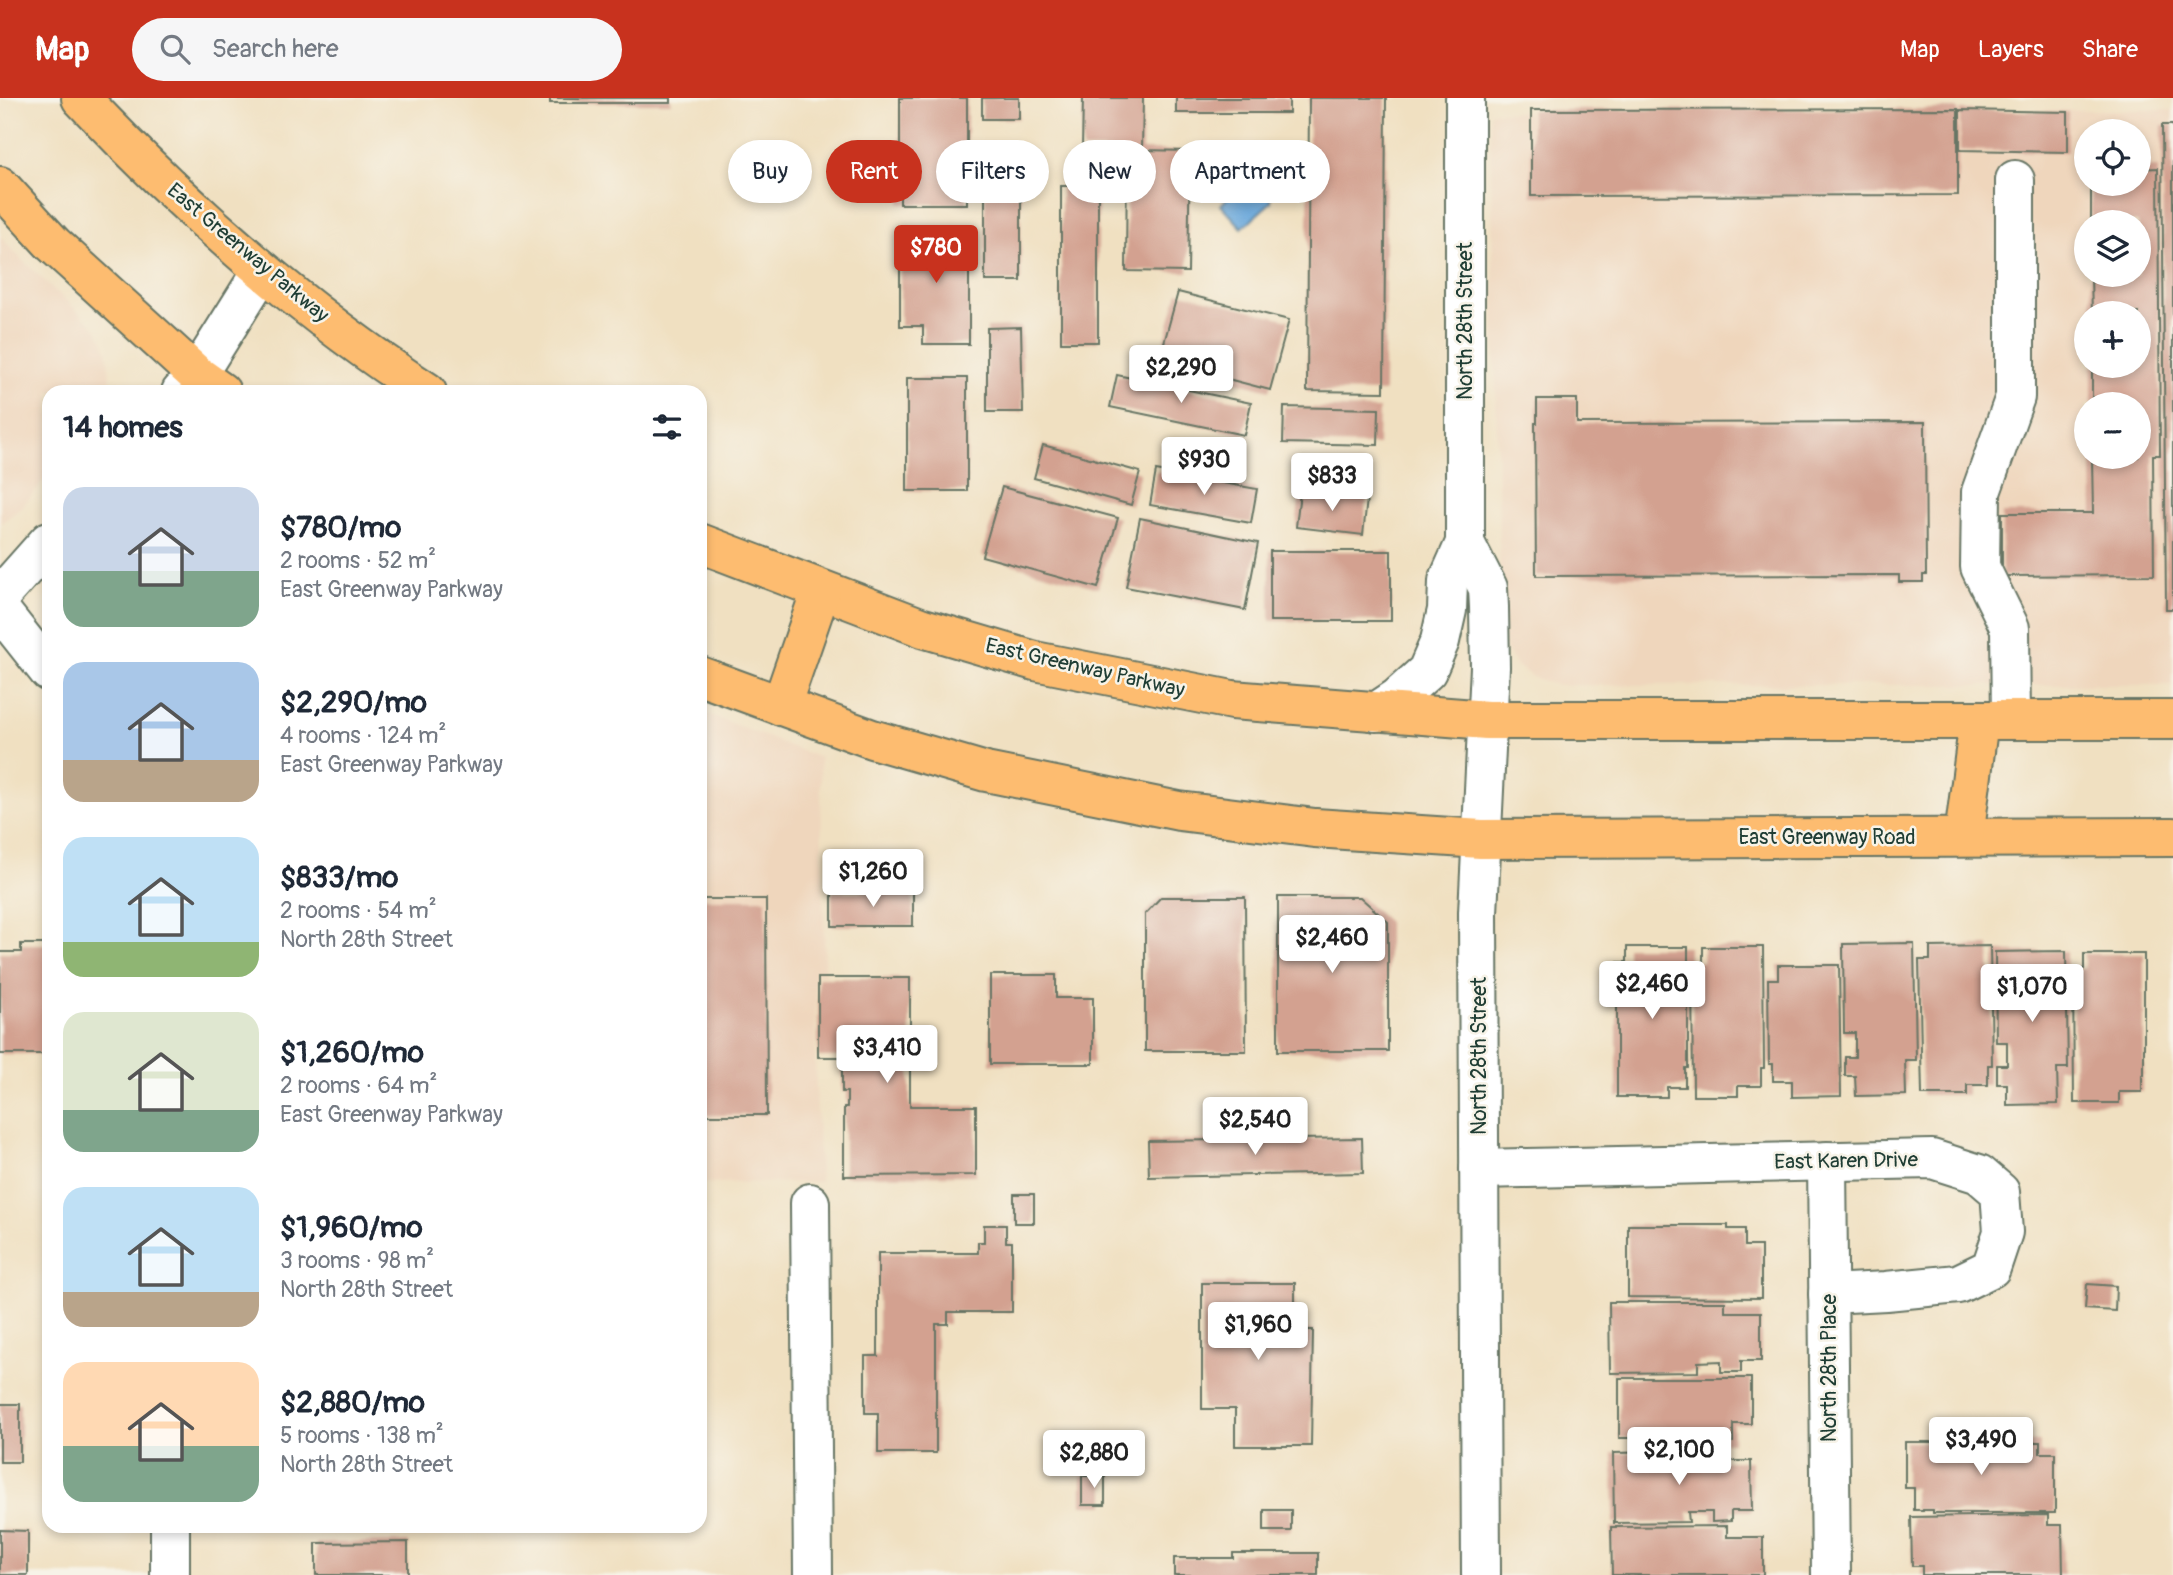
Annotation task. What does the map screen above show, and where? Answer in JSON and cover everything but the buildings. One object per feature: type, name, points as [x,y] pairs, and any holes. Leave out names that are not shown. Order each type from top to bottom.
[{"type":"main road","name":"East Greenway Parkway","points":[[81,98],[135,155],[262,271],[383,364],[416,385]]},
{"type":"main road","points":[[0,186],[52,244],[199,385]]},
{"type":"main road","name":"East Greenway Parkway","points":[[707,546],[922,628],[1035,661],[1232,700],[1488,720]]},
{"type":"main road","points":[[781,706],[821,590]]},
{"type":"main road","points":[[707,679],[872,739],[986,772],[1179,811],[1315,828],[1481,839]]},
{"type":"main road","points":[[1488,720],[2173,720]]},
{"type":"main road","points":[[1965,837],[1995,720]]},
{"type":"main road","name":"East Greenway Road","points":[[1481,839],[2173,836]]},
{"type":"street","name":"North 28th Street","points":[[1376,712],[1397,698],[1427,671],[1440,641],[1447,610],[1448,581],[1465,543],[1465,98]]},
{"type":"street","points":[[1995,720],[2010,628],[1980,567],[1981,492],[2014,397],[2014,180]]},
{"type":"street","points":[[201,385],[262,271]]},
{"type":"street","name":"North 28th Street","points":[[1465,543],[1488,589],[1490,667],[1478,913],[1481,1575]]},
{"type":"street","points":[[0,596],[42,549]]},
{"type":"street","points":[[0,610],[42,663]]},
{"type":"street","name":"East Karen Drive","points":[[1479,1169],[1931,1159],[1979,1174],[2000,1192],[2003,1232],[1991,1268],[1958,1284],[1886,1292],[1828,1294]]},
{"type":"street","name":"North 28th Place","points":[[1827,1161],[1831,1575]]},
{"type":"street","points":[[810,1203],[813,1575]]},
{"type":"street","points":[[170,1533],[170,1575]]},
{"type":"shaded area","points":[[2173,110],[2173,685],[1556,685],[1532,677],[1515,664],[1505,648],[1501,629],[1490,112]]},
{"type":"shaded area","points":[[0,236],[22,260],[96,328],[107,350],[111,385],[42,385],[42,482],[21,508],[0,524]]},
{"type":"shaded area","points":[[707,714],[820,758],[825,975],[816,975],[815,1062],[820,1182],[707,1183]]},
{"type":"water","points":[[1223,203],[1270,203],[1242,228],[1221,205]]}]
